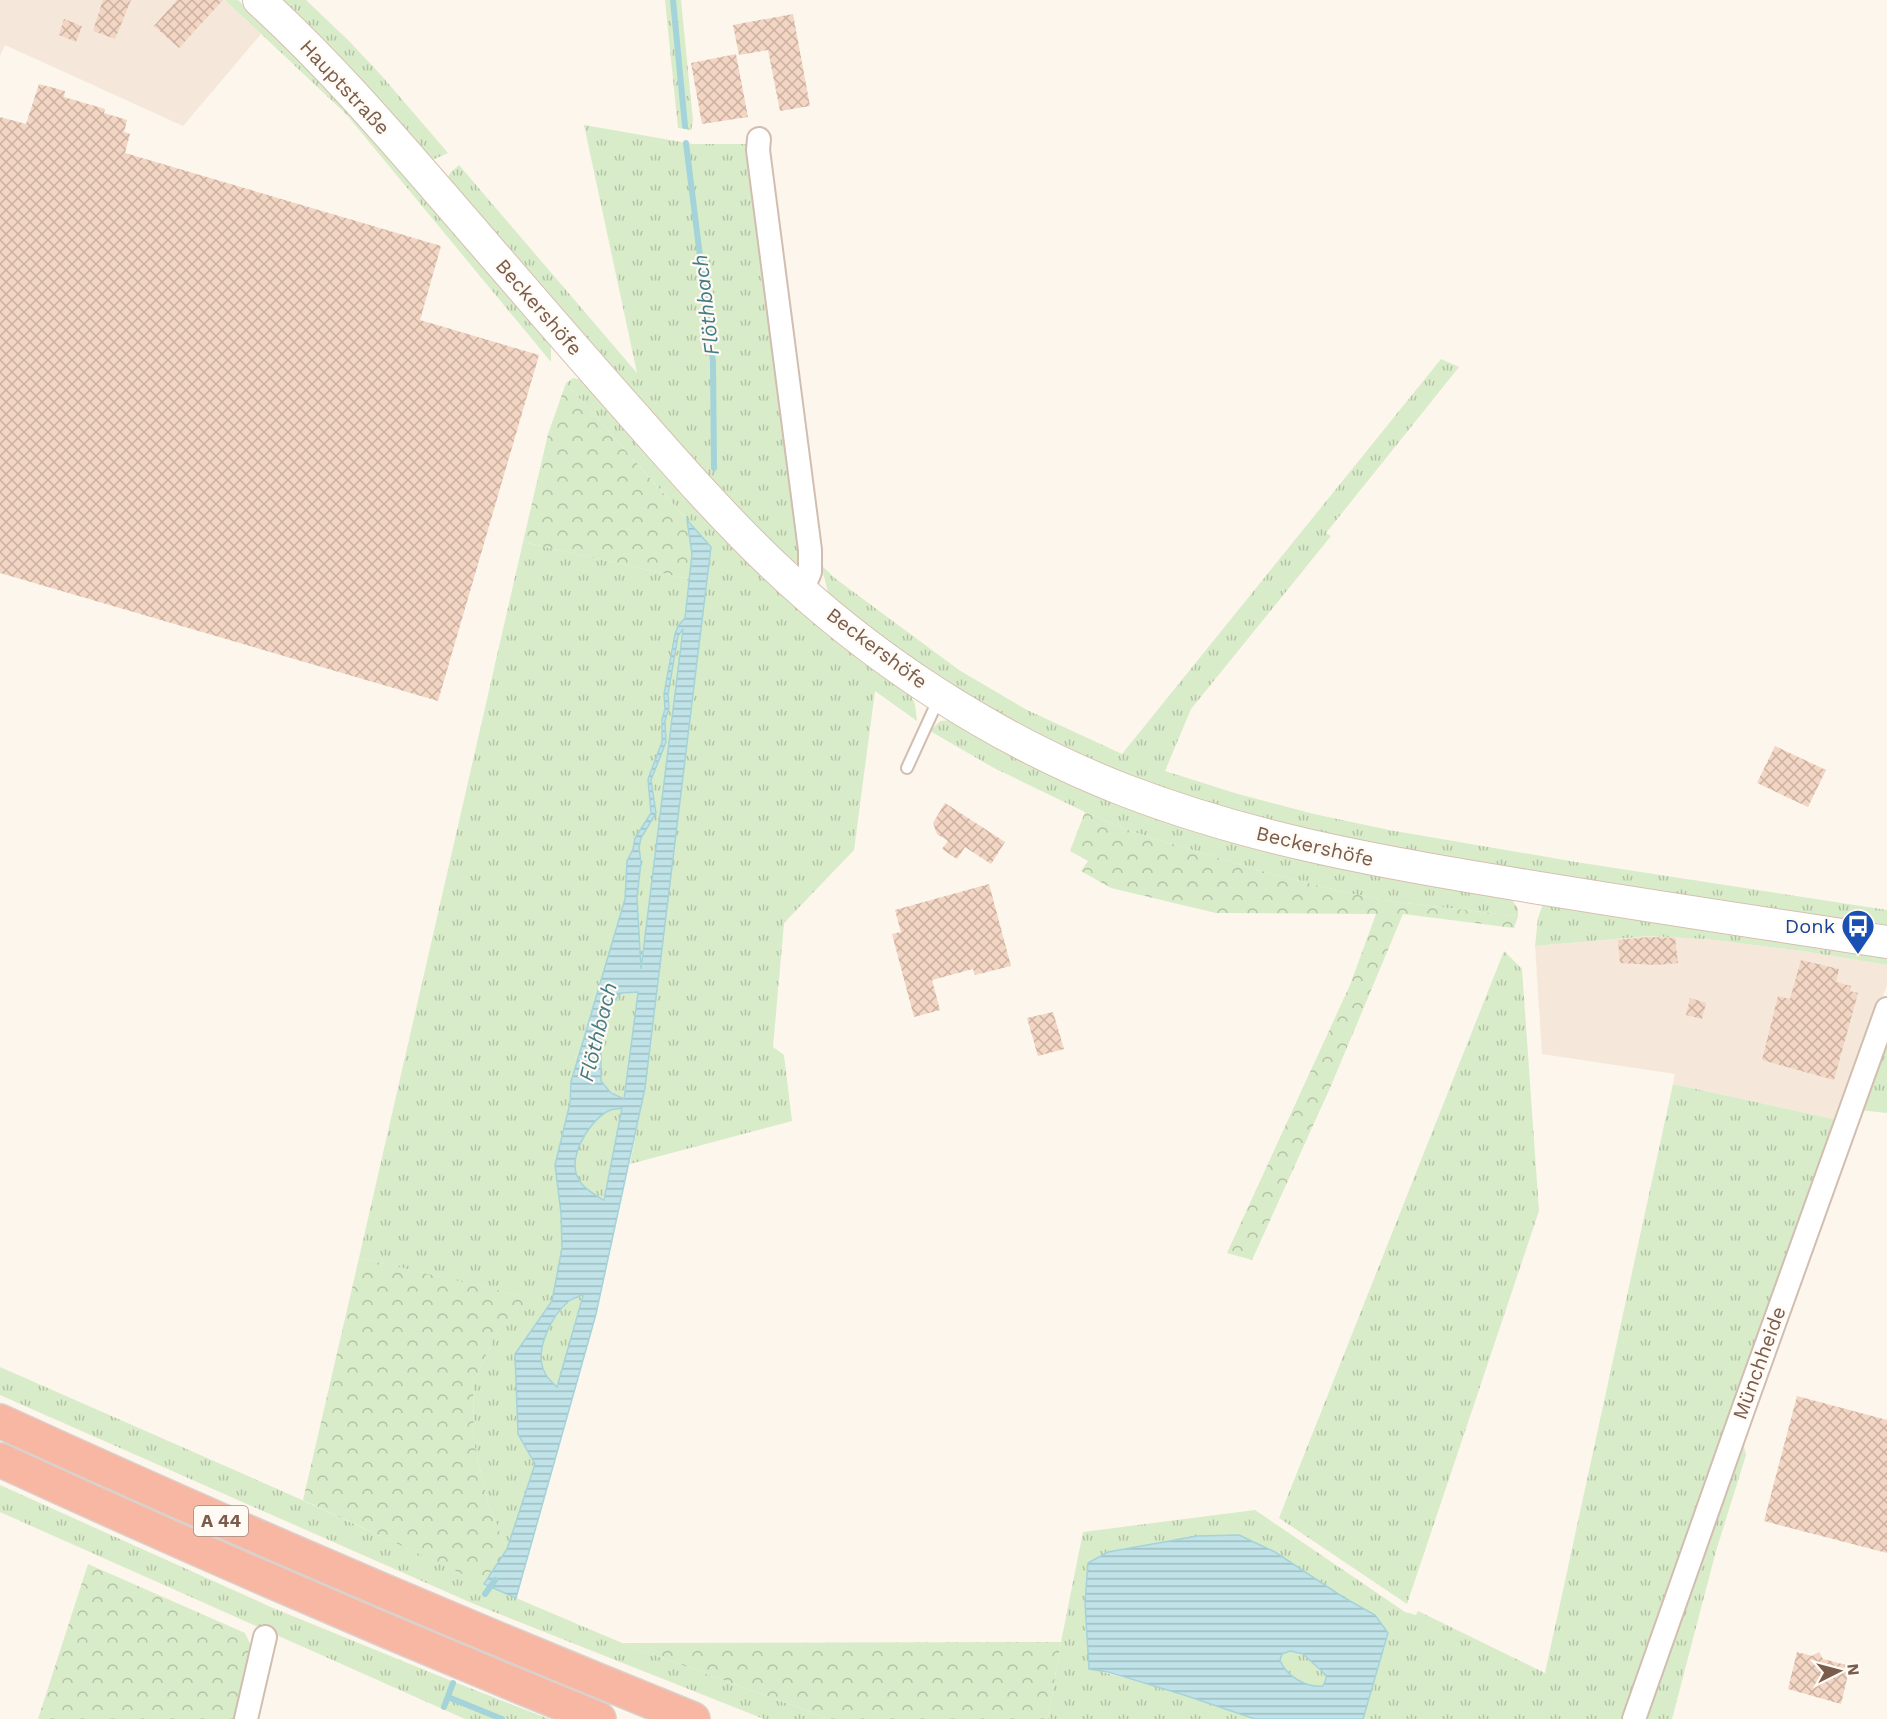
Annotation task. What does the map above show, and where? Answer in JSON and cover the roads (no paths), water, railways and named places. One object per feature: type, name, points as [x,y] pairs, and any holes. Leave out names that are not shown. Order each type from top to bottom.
[{"type":"highway","name":"A 44","points":[[0,1421],[201,1512],[443,1617],[693,1719]]},
{"type":"highway","name":"A 44","points":[[0,1460],[434,1652],[599,1719]]},
{"type":"street","name":"Hauptstraße","points":[[259,0],[336,75],[427,178]]},
{"type":"street","points":[[759,139],[760,162],[810,542],[810,572],[802,591]]},
{"type":"street","name":"Beckershöfe","points":[[427,178],[700,489],[768,560],[802,591],[887,659],[940,695],[1026,746],[1080,771],[1161,803],[1254,833],[1324,850],[1436,871],[1887,942]]},
{"type":"street","name":"Münchheide","points":[[1634,1719],[1887,1009]]},
{"type":"street","points":[[246,1719],[265,1637]]},
{"type":"lane","points":[[907,768],[940,695]]},
{"type":"water","points":[[687,520],[711,547],[645,1088],[596,1314],[516,1598],[484,1584],[507,1549],[535,1464],[518,1434],[515,1354],[552,1301],[562,1248],[561,1213],[555,1165],[570,1103],[571,1082],[625,899],[627,861],[635,838],[651,813],[648,779],[662,742],[664,694],[675,634],[685,618],[692,554]],"holes":[[[683,629],[641,969],[637,897],[641,862],[639,847],[641,838],[656,813],[651,780],[666,742],[665,721],[669,708],[668,694],[678,636]],[[638,992],[624,1099],[611,1093],[601,1081],[601,1039],[608,1009],[621,993]],[[622,1108],[603,1200],[581,1183],[576,1174],[575,1164],[586,1133],[600,1116],[613,1109]],[[583,1296],[557,1387],[545,1373],[541,1354],[551,1324],[569,1301]]]},
{"type":"water","points":[[1239,1535],[1275,1552],[1343,1597],[1375,1615],[1388,1633],[1363,1719],[1255,1719],[1108,1672],[1089,1669],[1085,1603],[1088,1563],[1108,1552],[1197,1536]],"holes":[[[1290,1651],[1303,1654],[1326,1675],[1323,1686],[1310,1685],[1297,1680],[1280,1660],[1282,1654]]]},
{"type":"waterway","name":"Flöthbach","points":[[673,0],[685,126]]},
{"type":"waterway","name":"Flöthbach","points":[[686,143],[713,362],[714,468]]},
{"type":"waterway","name":"Flöthbach","points":[[485,1594],[495,1580]]},
{"type":"waterway","name":"Flöthbach","points":[[444,1707],[453,1683]]},
{"type":"waterway","points":[[448,1697],[502,1719]]},
{"type":"place","name":"Donk","points":[[1858,955]]}]
